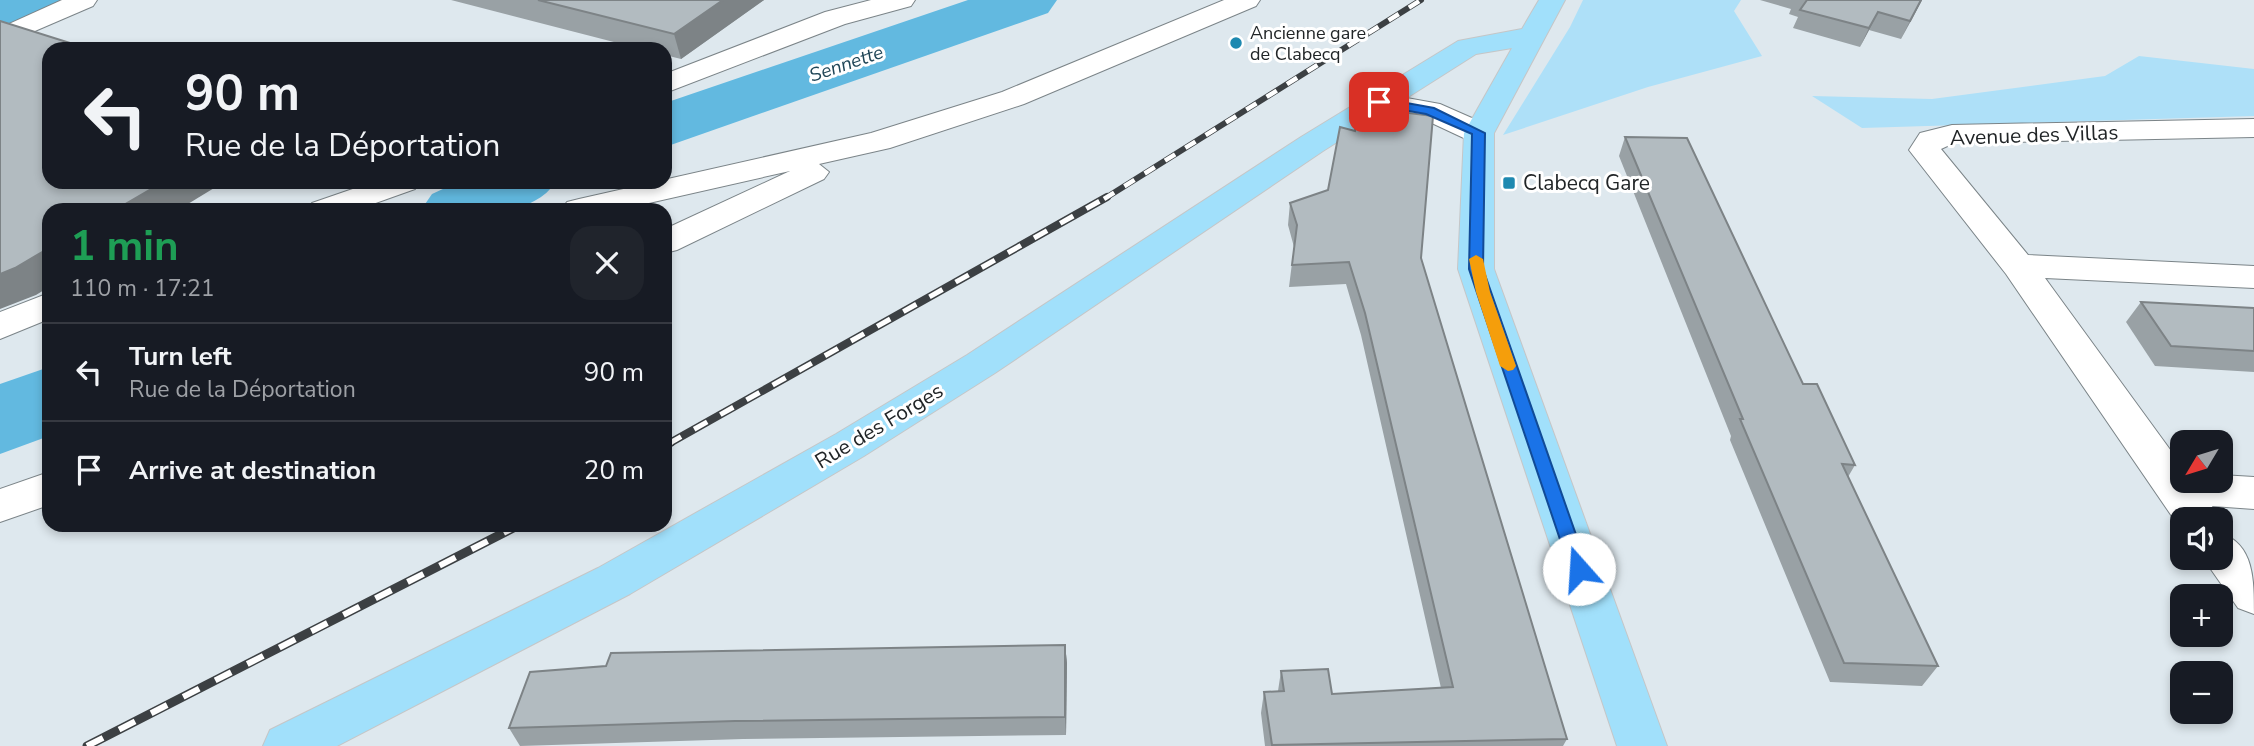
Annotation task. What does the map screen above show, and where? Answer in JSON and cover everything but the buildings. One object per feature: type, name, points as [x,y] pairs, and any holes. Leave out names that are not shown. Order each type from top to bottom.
[{"type":"main road","points":[[1552,0],[1479,133],[1476,269],[1642,746]]},
{"type":"main road","name":"Rue des Forges","points":[[288,746],[614,581],[850,445],[981,364],[1379,102],[1468,47],[1531,36]]},
{"type":"street","points":[[0,38],[84,0]]},
{"type":"street","points":[[672,81],[835,18],[902,0]]},
{"type":"street","points":[[672,188],[878,141],[1013,98],[1247,0]]},
{"type":"street","points":[[1379,102],[1429,110],[1479,133]]},
{"type":"street","name":"Avenue des Villas","points":[[2187,504],[2018,266],[1925,150],[1931,141],[1952,134],[2254,128]]},
{"type":"street","points":[[672,239],[878,141]]},
{"type":"street","points":[[345,203],[384,189]]},
{"type":"street","points":[[605,203],[667,189]]},
{"type":"street","points":[[2018,266],[2254,277]]},
{"type":"street","points":[[0,327],[42,308]]},
{"type":"street","points":[[0,506],[42,491]]},
{"type":"street","points":[[2187,504],[2254,493]]},
{"type":"street","points":[[2233,566],[2254,595]]},
{"type":"shaded area","points":[[0,0],[66,0],[0,30]]},
{"type":"shaded area","points":[[1583,0],[1741,0],[1734,11],[1762,56],[1648,87],[1503,135],[1570,27]]},
{"type":"shaded area","points":[[2139,56],[2254,69],[2254,116],[1862,128],[1812,96],[1932,99],[2105,76]]},
{"type":"waterway","name":"Sennette","points":[[672,124],[1027,0]]},
{"type":"waterway","name":"Sennette","points":[[474,203],[504,189]]},
{"type":"waterway","name":"Sennette","points":[[0,421],[42,402]]},
{"type":"railway","points":[[1104,199],[1421,0]]},
{"type":"railway","points":[[672,442],[1107,197]]},
{"type":"railway","points":[[87,746],[505,532]]},
{"type":"slow traffic","points":[[1476,259],[1476,269],[1490,316],[1508,366]]},
{"type":"place","name":"Ancienne gare de Clabecq","points":[[1236,43]]},
{"type":"place","name":"Clabecq Gare","points":[[1509,183]]},
{"type":"route","points":[[1379,102],[1429,110],[1479,133],[1476,269],[1579,569]]}]
